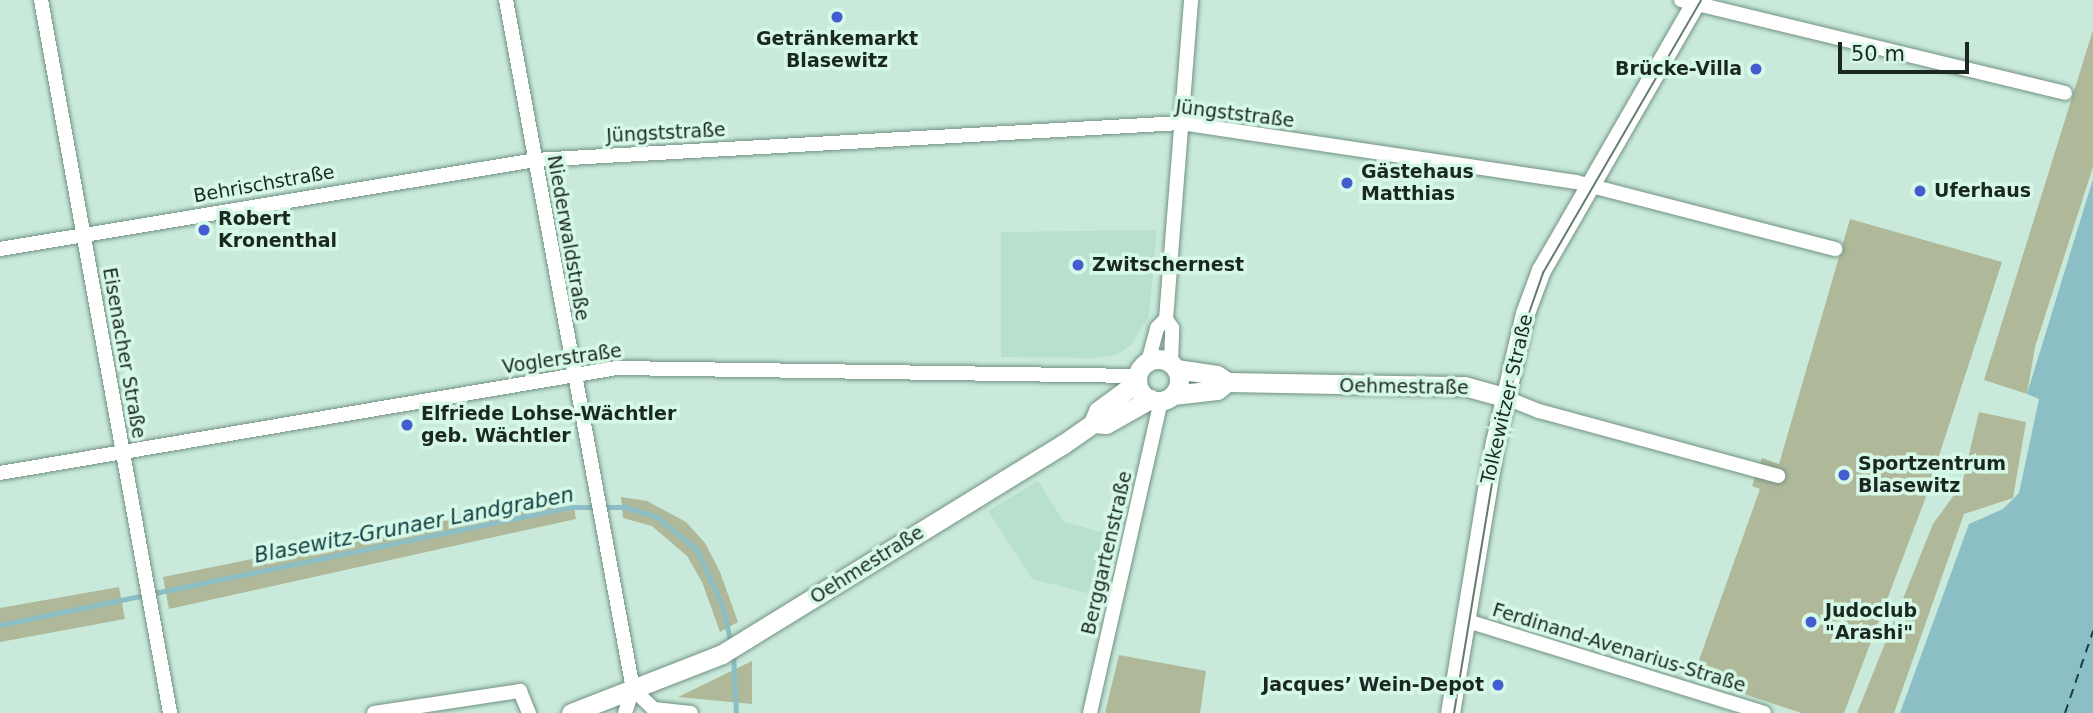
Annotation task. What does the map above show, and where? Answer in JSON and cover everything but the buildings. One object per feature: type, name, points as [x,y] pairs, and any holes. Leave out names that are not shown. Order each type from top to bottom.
[{"type":"main road","name":"Tolkewitzer Straße","points":[[1450,713],[1504,397],[1541,270],[1691,1]]},
{"type":"main road","name":"Oehmestraße","points":[[1093,424],[1097,411],[1159,359],[1174,367],[1217,375],[1227,382],[1464,386],[1504,397]]},
{"type":"main road","points":[[1141,373],[1161,398],[1179,382],[1174,367]]},
{"type":"main road","name":"Oehmestraße","points":[[571,713],[722,654],[1093,424],[1106,424],[1161,398],[1217,390],[1227,382]]},
{"type":"street","name":"Eisenacher Straße","points":[[41,0],[170,713]]},
{"type":"street","name":"Niederwaldstraße","points":[[506,0],[598,513],[633,689]]},
{"type":"street","points":[[1174,367],[1172,328],[1166,319],[1191,0]]},
{"type":"street","points":[[1691,1],[2065,93]]},
{"type":"street","name":"Jüngststraße","points":[[535,160],[1181,123],[1590,186],[1836,249]]},
{"type":"street","name":"Behrischstraße","points":[[0,249],[535,160]]},
{"type":"street","points":[[1141,373],[1157,328],[1166,319]]},
{"type":"street","name":"Voglerstraße","points":[[0,473],[617,368],[1141,373]]},
{"type":"street","name":"Oehmestraße","points":[[1504,397],[1539,411],[1778,476]]},
{"type":"street","name":"Berggartenstraße","points":[[1090,713],[1161,398]]},
{"type":"street","name":"Ferdinand-Avenarius-Straße","points":[[1464,620],[1764,713]]},
{"type":"street","points":[[625,713],[633,689],[654,709],[691,713]]},
{"type":"street","points":[[374,713],[520,691],[529,713]]},
{"type":"shaded area","points":[[2093,30],[2093,167],[2035,347],[2027,394],[1984,380]]},
{"type":"shaded area","name":"Sportzentrum Blasewitz","points":[[1850,219],[2002,262],[1924,502],[1844,713],[1801,713],[1693,677],[1760,489],[1752,486],[1762,458],[1779,464]]},
{"type":"shaded area","name":"Zwitschernest","points":[[1157,230],[1149,316],[1131,345],[1116,355],[1095,358],[1001,357],[1001,232]]},
{"type":"shaded area","points":[[1979,412],[2026,422],[2013,498],[1964,514],[1894,713],[1857,713],[1933,524],[1962,484]]},
{"type":"shaded area","points":[[1038,481],[1064,522],[1113,535],[1099,596],[1032,579],[988,511]]},
{"type":"shaded area","points":[[572,495],[576,519],[169,609],[163,577]]},
{"type":"shaded area","points":[[621,497],[647,501],[686,522],[705,543],[720,572],[738,622],[720,632],[702,582],[687,556],[652,526],[623,518]]},
{"type":"shaded area","points":[[119,587],[125,619],[0,642],[0,608]]},
{"type":"shaded area","points":[[1119,655],[1206,671],[1200,713],[1105,713]]},
{"type":"shaded area","points":[[752,661],[752,704],[678,697]]},
{"type":"water","points":[[2093,179],[2093,713],[1900,713],[1969,524],[2003,509],[2019,493],[2039,399],[2027,394]]},
{"type":"waterway","name":"Blasewitz‐Grunaer Landgraben","points":[[0,625],[570,507],[626,507],[657,517],[697,550],[722,605],[731,643]]},
{"type":"waterway","name":"Blasewitz‐Grunaer Landgraben","points":[[733,653],[736,713]]},
{"type":"ferry route","points":[[2065,713],[2093,631]]},
{"type":"tram line","points":[[1454,713],[1500,436],[1528,316],[1543,273],[1701,0]]},
{"type":"place","name":"Getränkemarkt Blasewitz","points":[[837,17]]},
{"type":"place","name":"Brücke-Villa","points":[[1756,69]]},
{"type":"place","name":"Gästehaus Matthias","points":[[1347,183]]},
{"type":"place","name":"Uferhaus","points":[[1920,191]]},
{"type":"place","name":"Robert Kronenthal","points":[[204,230]]},
{"type":"place","name":"Zwitschernest","points":[[1078,265]]},
{"type":"place","name":"Elfriede Lohse-Wächtler geb. Wächtler","points":[[407,425]]},
{"type":"place","name":"Sportzentrum Blasewitz","points":[[1844,475]]},
{"type":"place","name":"Judoclub \"Arashi\"","points":[[1811,622]]},
{"type":"place","name":"Jacques’ Wein-Depot","points":[[1498,685]]}]
